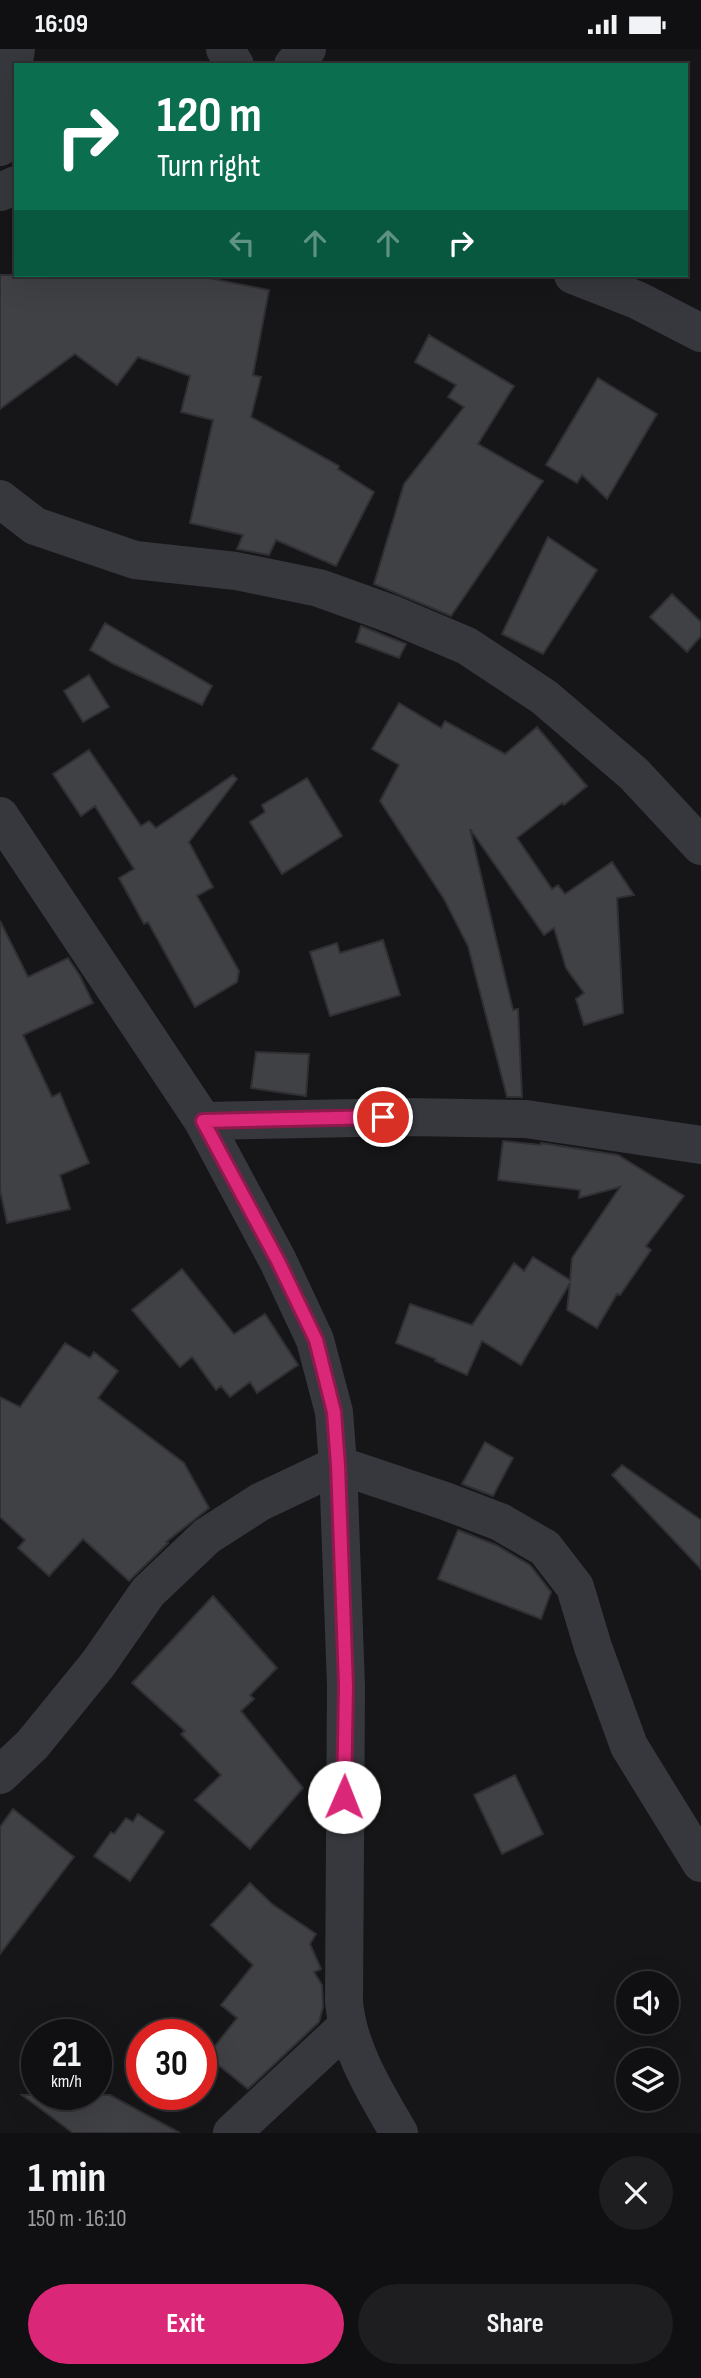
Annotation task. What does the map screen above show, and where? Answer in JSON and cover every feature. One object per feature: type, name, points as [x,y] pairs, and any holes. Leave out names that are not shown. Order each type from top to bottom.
[{"type":"street","points":[[0,147],[16,49]]},
{"type":"street","points":[[295,63],[307,49]]},
{"type":"street","points":[[578,277],[637,300],[701,333]]},
{"type":"street","points":[[0,499],[35,526],[135,560],[236,571],[319,588],[394,615],[467,646],[544,697],[635,774],[701,846]]},
{"type":"street","points":[[0,816],[203,1121],[278,1261],[316,1340],[334,1412],[338,1465],[346,1686],[343,1853],[346,2027],[377,2094],[399,2133]]},
{"type":"street","points":[[203,1121],[408,1117],[526,1119],[701,1145]]},
{"type":"street","points":[[0,1775],[32,1745],[98,1664],[148,1592],[207,1536],[260,1502],[338,1465],[500,1522],[545,1548],[575,1587],[601,1671],[629,1746],[701,1863]]},
{"type":"street","points":[[232,2133],[346,2027]]},
{"type":"building","points":[[0,275],[204,277],[269,290],[253,375],[261,377],[251,417],[339,466],[338,469],[374,492],[336,566],[276,540],[269,555],[237,549],[243,535],[190,523],[213,420],[181,412],[190,376],[138,357],[117,385],[75,354],[0,409]]},
{"type":"building","points":[[429,335],[514,386],[478,444],[543,481],[451,616],[374,584],[404,484],[464,407],[448,397],[456,385],[415,362]]},
{"type":"building","points":[[598,378],[657,414],[607,499],[582,475],[577,483],[546,465]]},
{"type":"building","points":[[548,537],[597,570],[543,654],[502,634]]},
{"type":"building","points":[[672,594],[701,622],[701,636],[687,652],[650,617]]},
{"type":"building","points":[[105,623],[212,686],[202,705],[90,650]]},
{"type":"building","points":[[361,626],[406,644],[399,658],[356,642]]},
{"type":"building","points":[[89,675],[109,707],[83,722],[64,691]]},
{"type":"building","points":[[399,703],[441,728],[445,721],[505,754],[537,727],[587,786],[517,838],[552,889],[558,885],[565,894],[612,862],[634,895],[617,898],[623,1013],[584,1025],[576,999],[584,993],[566,968],[554,928],[544,935],[470,829],[513,1010],[518,1009],[522,1097],[507,1097],[468,946],[444,899],[380,801],[399,765],[372,749]]},
{"type":"building","points":[[89,750],[141,826],[149,821],[156,828],[233,775],[237,779],[189,842],[213,887],[197,896],[239,971],[237,982],[195,1007],[148,922],[144,924],[119,878],[134,869],[95,806],[81,816],[53,774]]},
{"type":"building","points":[[307,778],[342,836],[282,874],[250,822],[265,812],[262,805]]},
{"type":"building","points":[[0,921],[28,977],[68,958],[93,1003],[23,1035],[52,1097],[60,1093],[89,1163],[60,1175],[70,1209],[7,1223],[0,1190]]},
{"type":"building","points":[[383,940],[400,995],[330,1016],[310,952],[337,943],[340,953]]},
{"type":"building","points":[[256,1052],[309,1054],[306,1096],[251,1088]]},
{"type":"building","points":[[503,1141],[541,1143],[618,1155],[684,1196],[646,1246],[651,1250],[620,1295],[617,1294],[597,1328],[567,1310],[570,1283],[521,1365],[482,1341],[467,1375],[396,1343],[410,1304],[472,1325],[514,1263],[524,1271],[533,1257],[570,1280],[572,1258],[620,1187],[579,1198],[580,1190],[498,1180]]},
{"type":"building","points":[[182,1269],[234,1334],[265,1314],[298,1365],[257,1393],[250,1382],[230,1397],[221,1386],[216,1390],[192,1357],[180,1367],[132,1310]]},
{"type":"building","points":[[65,1343],[90,1358],[94,1352],[118,1371],[98,1398],[184,1463],[209,1508],[166,1542],[168,1543],[129,1581],[83,1539],[49,1576],[18,1548],[25,1540],[0,1517],[0,1397],[20,1407]]},
{"type":"building","points":[[485,1442],[513,1458],[493,1496],[462,1484]]},
{"type":"building","points":[[622,1465],[701,1520],[701,1569],[612,1475]]},
{"type":"building","points":[[458,1530],[496,1545],[530,1565],[551,1592],[541,1619],[438,1579]]},
{"type":"building","points":[[213,1596],[277,1668],[250,1695],[254,1699],[241,1711],[303,1788],[250,1849],[195,1800],[221,1775],[181,1734],[185,1731],[132,1683]]},
{"type":"building","points":[[515,1775],[543,1834],[502,1854],[474,1795]]},
{"type":"building","points":[[13,1809],[74,1857],[0,1954],[0,1827]]},
{"type":"building","points":[[138,1814],[164,1832],[130,1881],[94,1856],[111,1832],[114,1834],[126,1818],[133,1822]]},
{"type":"building","points":[[250,1883],[272,1904],[316,1934],[310,1944],[321,1969],[314,1972],[322,1985],[323,2007],[319,2022],[248,2089],[217,2064],[217,2043],[237,2018],[221,2005],[253,1965],[211,1925]]},
{"type":"building","points":[[112,2096],[126,2104],[126,2110],[138,2110],[180,2133],[73,2133],[42,2110],[112,2110]]},
{"type":"route","points":[[344,1797],[346,1686],[334,1412],[316,1340],[278,1261],[203,1121],[383,1117]]}]
